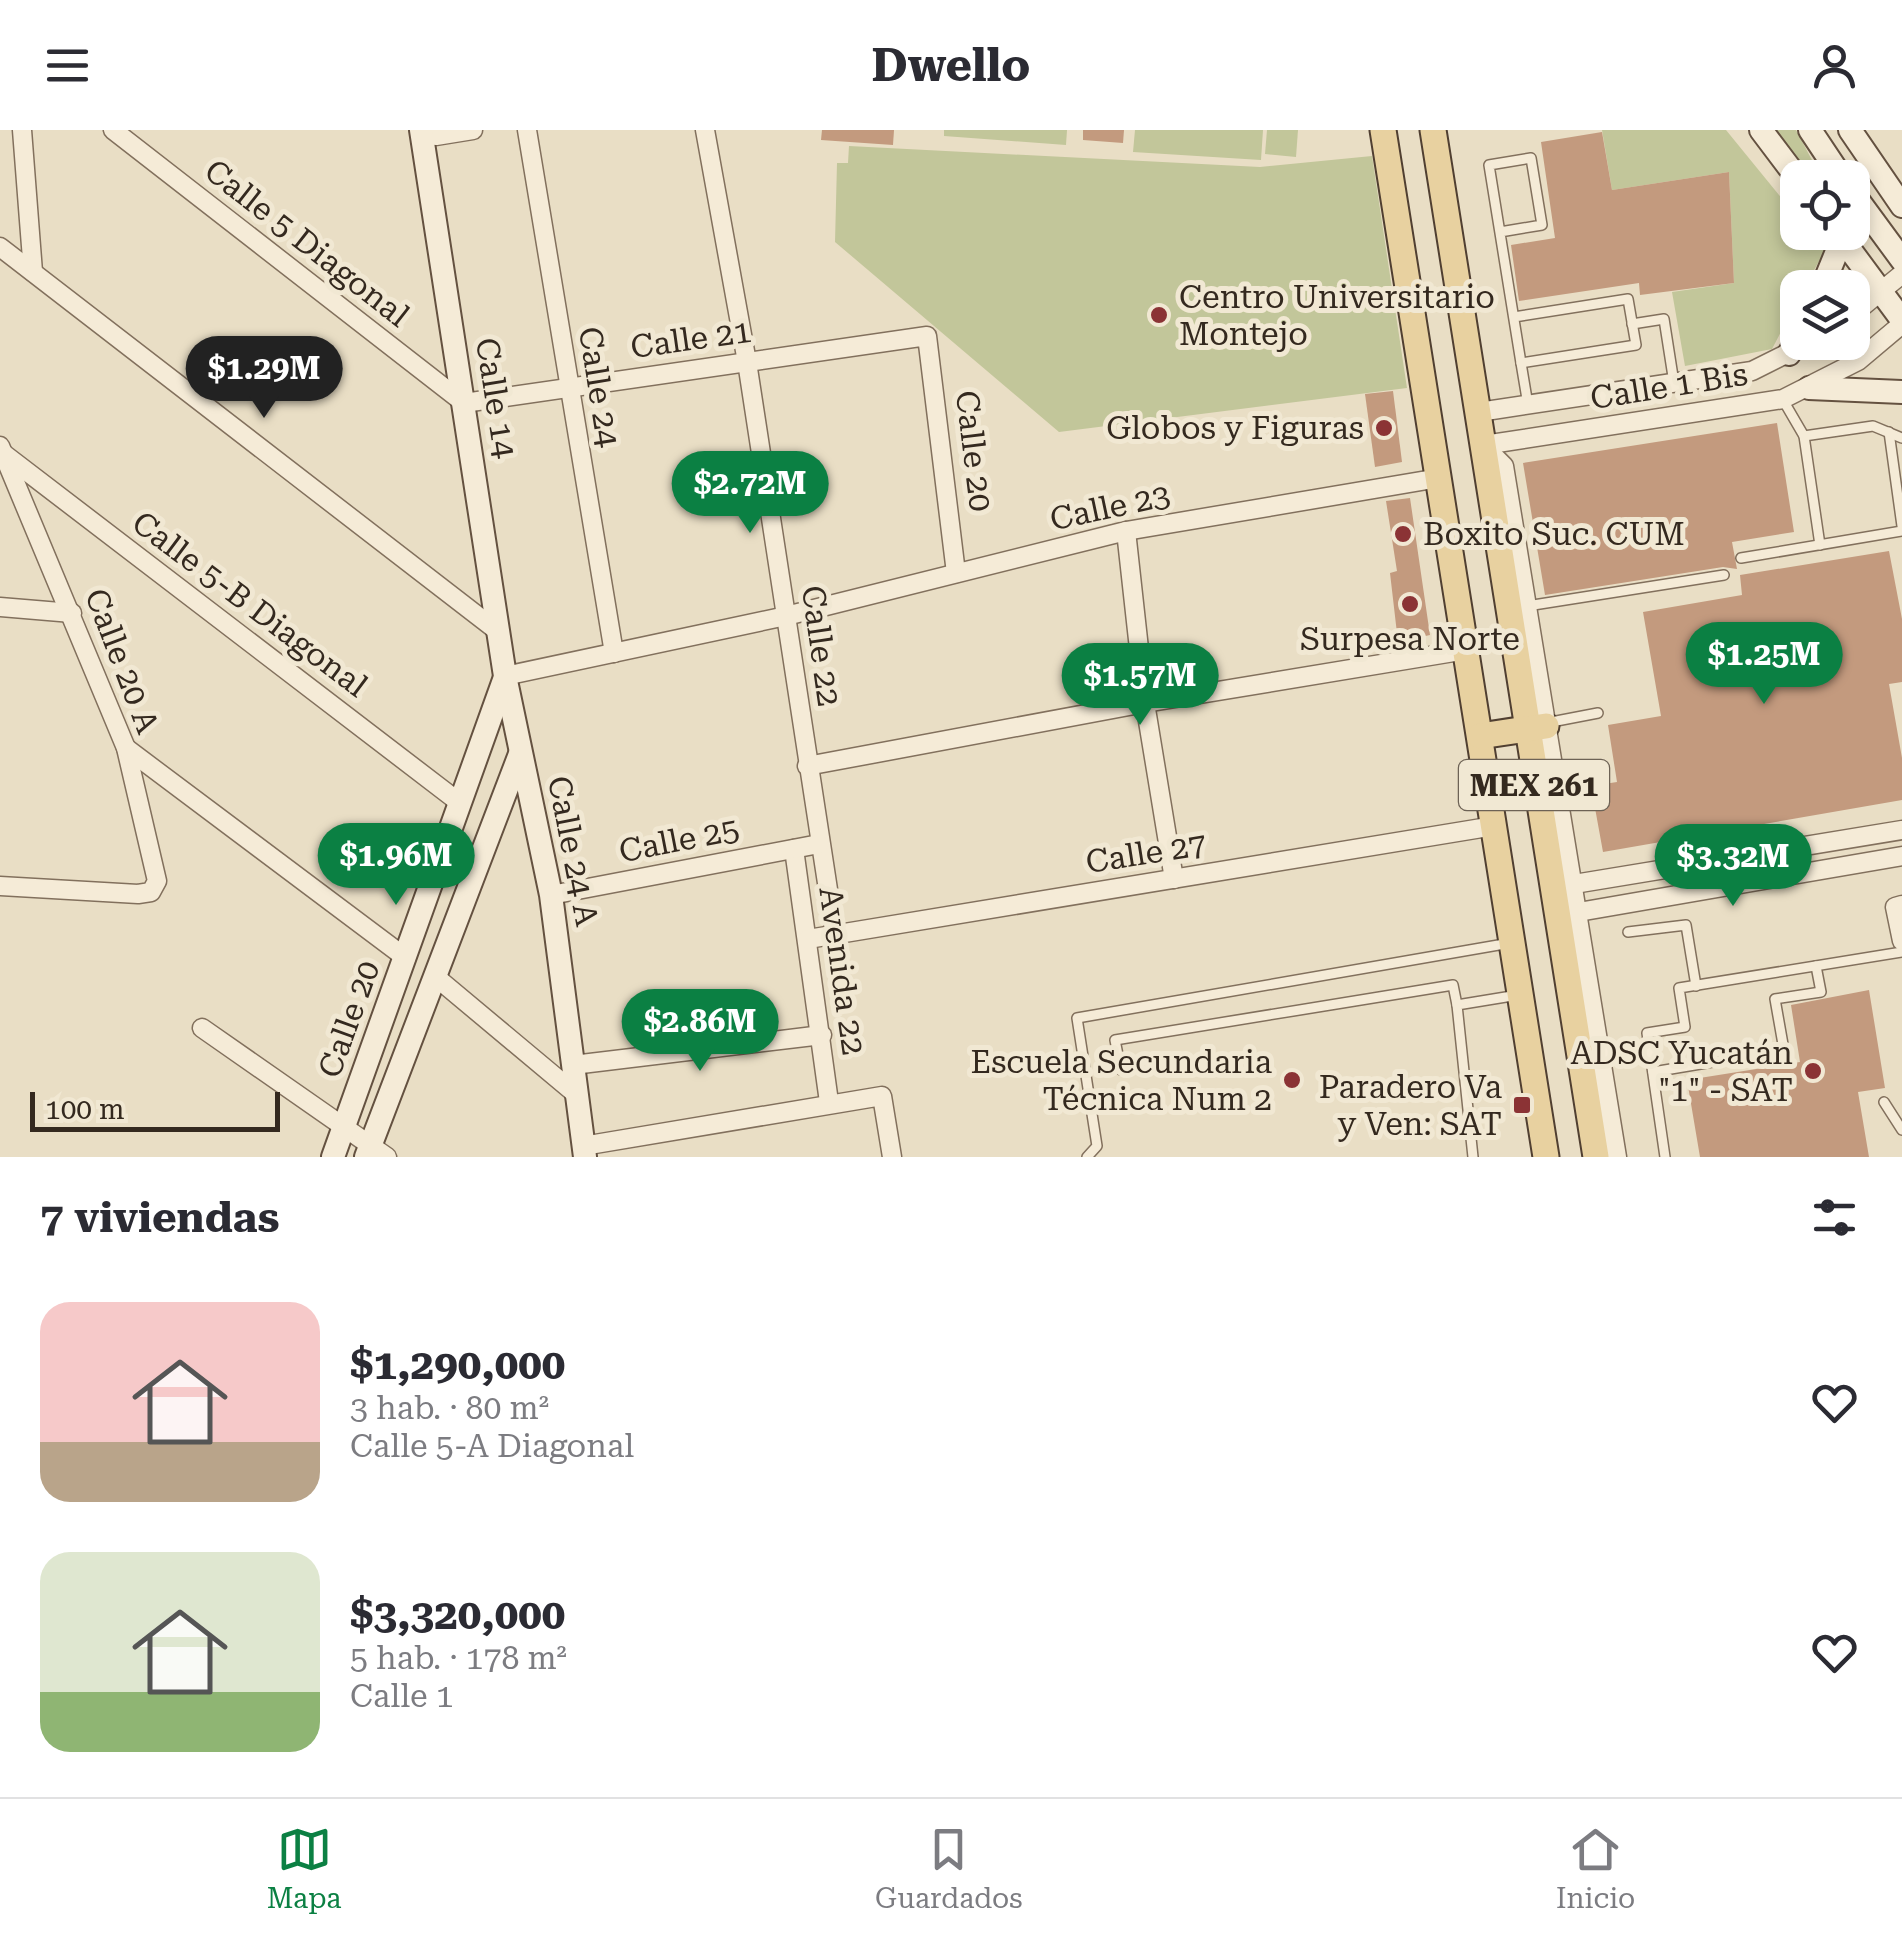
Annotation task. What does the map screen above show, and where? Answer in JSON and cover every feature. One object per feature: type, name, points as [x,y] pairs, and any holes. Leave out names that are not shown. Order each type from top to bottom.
[{"type":"main road","name":"MEX 261","points":[[1383,130],[1546,1157]]},
{"type":"main road","name":"MEX 261","points":[[1433,130],[1484,445],[1539,726],[1543,834],[1562,886],[1596,1157]]},
{"type":"main road","points":[[1480,736],[1539,726]]},
{"type":"main road","points":[[1485,770],[1510,765],[1519,770],[1529,812],[1543,834]]},
{"type":"street","points":[[22,130],[33,272]]},
{"type":"street","name":"Calle 5 Diagonal","points":[[113,130],[464,404]]},
{"type":"street","points":[[424,130],[436,136],[473,130]]},
{"type":"street","name":"Calle 14","points":[[424,130],[505,676]]},
{"type":"street","name":"Calle 24","points":[[527,130],[614,653]]},
{"type":"street","name":"Calle 22","points":[[705,130],[747,362],[835,934]]},
{"type":"street","points":[[1761,130],[1784,160]]},
{"type":"street","points":[[1810,130],[1831,160]]},
{"type":"street","points":[[1847,130],[1852,160]]},
{"type":"street","points":[[1847,130],[1902,206]]},
{"type":"street","points":[[1870,216],[1902,260]]},
{"type":"street","points":[[0,246],[500,633]]},
{"type":"street","points":[[1850,250],[1902,322]]},
{"type":"street","points":[[1870,302],[1902,274]]},
{"type":"street","name":"Calle 1 Bis","points":[[1484,445],[1782,399],[1858,360],[1902,322]]},
{"type":"street","name":"Calle 21","points":[[464,404],[927,336]]},
{"type":"street","name":"Calle 20","points":[[927,336],[956,573]]},
{"type":"street","name":"Calle 1 Bis","points":[[1479,412],[1752,371],[1780,354]]},
{"type":"street","points":[[1809,388],[1902,392]]},
{"type":"street","name":"Calle 20 A","points":[[0,886],[138,894],[151,892],[157,881],[126,748],[1,449]]},
{"type":"street","name":"Calle 5-B Diagonal","points":[[1,449],[460,803]]},
{"type":"street","name":"Calle 23","points":[[505,676],[786,616],[1126,532],[1439,478]]},
{"type":"street","points":[[1126,532],[1145,703],[1174,879]]},
{"type":"street","points":[[0,607],[72,613]]},
{"type":"street","points":[[807,766],[1145,703],[1466,650]]},
{"type":"street","name":"Calle 20","points":[[333,1157],[505,676]]},
{"type":"street","name":"Calle 24 A","points":[[505,676],[551,895],[584,1152]]},
{"type":"street","points":[[1539,726],[1562,886],[1902,830]]},
{"type":"street","points":[[126,748],[406,958]]},
{"type":"street","name":"Calle 20","points":[[374,1153],[521,753]]},
{"type":"street","name":"Calle 27","points":[[808,939],[1494,826]]},
{"type":"street","name":"Calle 25","points":[[551,895],[819,844]]},
{"type":"street","name":"Avenida 22","points":[[794,848],[830,1102]]},
{"type":"street","points":[[1616,1157],[1566,914],[1902,856]]},
{"type":"street","points":[[1902,906],[1895,907],[1902,941]]},
{"type":"street","points":[[436,978],[576,1094]]},
{"type":"street","points":[[202,1028],[346,1125],[374,1153]]},
{"type":"street","points":[[573,1065],[822,1036]]},
{"type":"street","points":[[584,1152],[830,1102],[882,1096],[892,1157]]},
{"type":"lane","points":[[1500,232],[1542,225],[1531,158],[1489,165],[1528,405]]},
{"type":"lane","points":[[1514,317],[1628,299],[1636,345],[1521,363]]},
{"type":"lane","points":[[1632,324],[1664,319],[1674,383]]},
{"type":"lane","points":[[1782,399],[1804,436],[1820,545]]},
{"type":"lane","points":[[1804,436],[1873,426],[1902,438]]},
{"type":"lane","points":[[1740,558],[1902,528],[1889,432]]},
{"type":"lane","points":[[1518,607],[1724,575]]},
{"type":"lane","points":[[1539,726],[1598,713]]},
{"type":"lane","points":[[1628,932],[1686,924],[1696,986]]},
{"type":"lane","points":[[1087,1157],[1098,1146],[1077,1018],[1512,943]]},
{"type":"lane","points":[[1666,1157],[1647,1033],[1685,1026],[1678,988],[1902,952]]},
{"type":"lane","points":[[1653,1072],[1784,1050],[1775,999],[1821,992],[1816,966]]},
{"type":"lane","points":[[1120,1070],[1115,1040],[1453,984],[1473,1157]]},
{"type":"lane","points":[[1457,1006],[1520,995]]},
{"type":"lane","points":[[1884,1102],[1902,1130]]},
{"type":"green space","points":[[944,130],[1067,130],[1066,145],[944,136]]},
{"type":"green space","points":[[1135,130],[1263,130],[1261,160],[1133,152]]},
{"type":"green space","points":[[1267,130],[1298,130],[1296,157],[1265,154]]},
{"type":"green space","points":[[1602,130],[1726,130],[1780,196],[1780,250],[1825,250],[1814,270],[1780,270],[1780,334],[1772,349],[1685,366],[1672,292],[1734,283],[1729,172],[1612,190]]},
{"type":"green space","points":[[1774,130],[1796,130],[1812,160],[1797,160]]},
{"type":"green space","name":"Centro Universitario Montejo","points":[[849,146],[1260,167],[1372,156],[1407,388],[1059,432],[835,242],[837,163],[848,163]]},
{"type":"building","points":[[822,130],[894,130],[893,145],[821,140]]},
{"type":"building","points":[[1083,130],[1124,130],[1123,143],[1083,140]]},
{"type":"building","points":[[1602,132],[1612,190],[1729,172],[1734,283],[1640,295],[1639,283],[1519,301],[1511,245],[1555,238],[1541,142]]},
{"type":"building","name":"Globos y Figuras","points":[[1393,391],[1402,462],[1375,467],[1365,394]]},
{"type":"building","points":[[1777,423],[1794,532],[1732,542],[1737,569],[1723,567],[1545,595],[1523,463]]},
{"type":"building","points":[[1410,498],[1430,635],[1398,642],[1390,573],[1397,571],[1386,501]]},
{"type":"building","points":[[1889,551],[1902,619],[1902,682],[1889,684],[1902,758],[1902,800],[1603,852],[1591,786],[1617,782],[1608,725],[1661,716],[1643,612],[1742,595],[1740,575]]},
{"type":"building","name":"ADSC Yucatán \"1\" - SAT","points":[[1869,990],[1885,1088],[1858,1092],[1869,1157],[1700,1157],[1687,1080],[1800,1062],[1791,1005]]},
{"type":"place","name":"Centro Universitario Montejo","points":[[1159,315]]},
{"type":"place","name":"Globos y Figuras","points":[[1384,428]]},
{"type":"place","name":"Boxito Suc. CUM","points":[[1403,534]]},
{"type":"place","name":"Surpesa Norte","points":[[1410,604]]},
{"type":"place","name":"ADSC Yucatán \"1\" - SAT","points":[[1813,1071]]},
{"type":"place","name":"Escuela Secundaria Técnica Num 2","points":[[1292,1080]]},
{"type":"place","name":"Paradero Va y Ven: SAT","points":[[1522,1105]]}]
